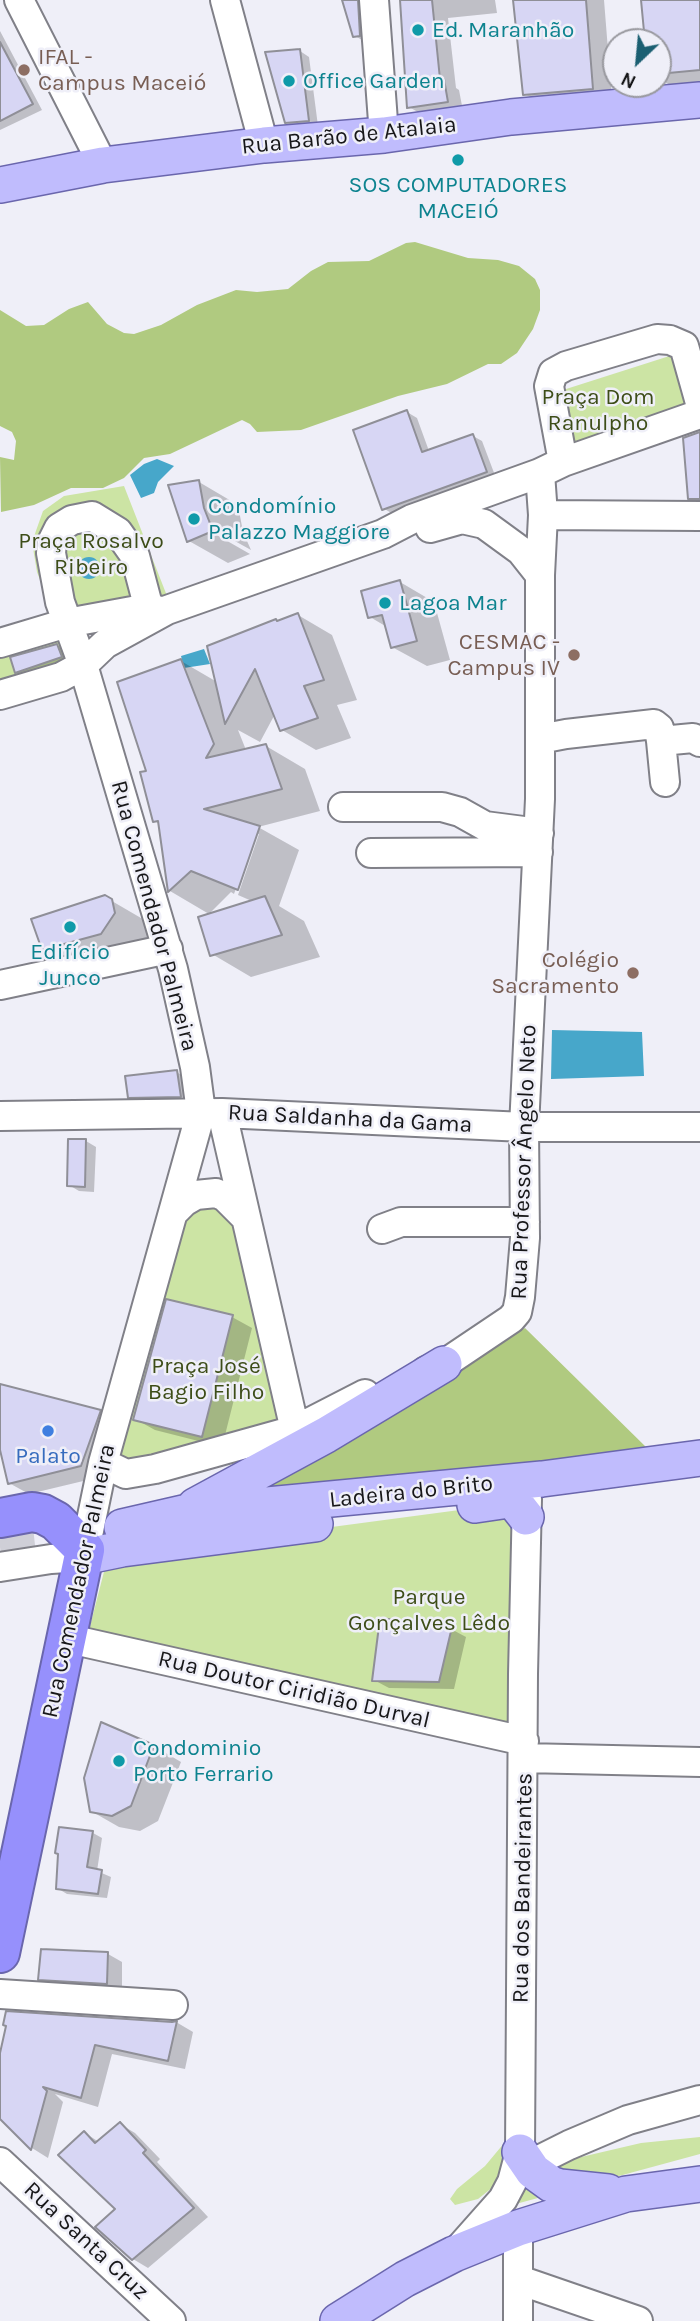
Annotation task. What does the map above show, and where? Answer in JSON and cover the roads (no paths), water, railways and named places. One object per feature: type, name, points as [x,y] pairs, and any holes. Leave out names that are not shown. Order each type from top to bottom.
[{"type":"highway","points":[[0,1518],[32,1512],[43,1514],[57,1521],[84,1554]]},
{"type":"highway","name":"Rua Comendador Palmeira","points":[[0,1952],[84,1554]]},
{"type":"main road","name":"Rua Barão de Atalaia","points":[[0,185],[103,165],[264,145],[384,135],[511,117],[700,100]]},
{"type":"main road","points":[[183,1513],[326,1435],[444,1364]]},
{"type":"main road","name":"Ladeira do Brito","points":[[122,1527],[183,1513],[526,1495],[700,1458]]},
{"type":"main road","name":"Ladeira do Brito","points":[[84,1554],[509,1500],[515,1503],[526,1495]]},
{"type":"main road","points":[[525,2159],[544,2180],[560,2187],[626,2194]]},
{"type":"main road","points":[[338,2321],[405,2279],[454,2254],[518,2228],[626,2194],[700,2184]]},
{"type":"street","points":[[19,0],[103,165]]},
{"type":"street","points":[[225,0],[264,145]]},
{"type":"street","points":[[374,0],[384,135]]},
{"type":"street","name":"Rua Professor Ângelo Neto","points":[[103,1463],[126,1474],[135,1474],[295,1430],[370,1392],[444,1364],[511,1319],[517,1312],[525,1222],[524,1127],[538,842],[540,575],[543,515],[551,468],[549,379],[558,369],[657,339],[670,340],[684,346],[700,403]]},
{"type":"street","points":[[0,643],[67,622],[158,610],[383,534],[412,519],[700,414]]},
{"type":"street","points":[[481,494],[484,524]]},
{"type":"street","points":[[543,515],[700,516]]},
{"type":"street","points":[[67,622],[55,576],[52,542],[59,528],[72,520],[92,516],[118,532],[135,556],[158,610]]},
{"type":"street","points":[[383,534],[409,534],[462,519],[484,524],[521,551],[540,575]]},
{"type":"street","points":[[0,695],[61,677],[83,665],[105,644],[158,610]]},
{"type":"street","name":"Rua Comendador Palmeira","points":[[67,622],[83,665],[168,949],[195,1067],[245,1217],[295,1430]]},
{"type":"street","points":[[540,739],[654,724],[659,728],[664,782]]},
{"type":"street","points":[[661,741],[693,738],[700,742]]},
{"type":"street","points":[[343,807],[442,807],[460,812],[485,826],[538,842]]},
{"type":"street","points":[[461,852],[470,820]]},
{"type":"street","points":[[371,853],[461,852],[538,842]]},
{"type":"street","points":[[0,985],[168,949]]},
{"type":"street","name":"Rua Comendador Palmeira","points":[[84,1554],[103,1463],[173,1213],[211,1113]]},
{"type":"street","name":"Rua Saldanha da Gama","points":[[0,1116],[211,1113],[524,1127],[700,1127]]},
{"type":"street","points":[[173,1213],[196,1195],[216,1192],[245,1217]]},
{"type":"street","points":[[382,1229],[401,1222],[525,1222]]},
{"type":"street","name":"Rua dos Bandeirantes","points":[[454,2254],[503,2199],[525,2159],[526,1495]]},
{"type":"street","points":[[0,1567],[84,1554]]},
{"type":"street","name":"Rua Doutor Ciridião Durval","points":[[65,1638],[524,1749],[700,1762]]},
{"type":"street","points":[[0,1994],[173,2005]]},
{"type":"street","points":[[525,2159],[569,2145],[628,2120],[700,2100]]},
{"type":"street","name":"Rua Santa Cruz","points":[[0,2162],[171,2321]]},
{"type":"street","points":[[517,2321],[518,2228]]},
{"type":"street","points":[[519,2280],[638,2321]]},
{"type":"water","points":[[157,459],[174,466],[158,482],[154,493],[141,498],[130,475],[144,464]]},
{"type":"water","points":[[89,557],[97,560],[100,568],[97,576],[89,579],[81,576],[78,568],[81,560]]},
{"type":"water","points":[[204,649],[210,664],[184,668],[181,656]]},
{"type":"water","points":[[552,1030],[642,1032],[644,1076],[551,1079]]},
{"type":"tunnel","points":[[0,1547],[54,1541],[122,1527]]},
{"type":"place","name":"Ed. Maranhão","points":[[418,30]]},
{"type":"place","name":"IFAL - Campus Maceió","points":[[24,70]]},
{"type":"place","name":"Office Garden","points":[[289,81]]},
{"type":"place","name":"SOS COMPUTADORES MACEIÓ","points":[[458,160]]},
{"type":"place","name":"Condomínio Palazzo Maggiore","points":[[194,519]]},
{"type":"place","name":"Lagoa Mar","points":[[385,603]]},
{"type":"place","name":"CESMAC - Campus IV","points":[[574,655]]},
{"type":"place","name":"Edifício Junco","points":[[70,927]]},
{"type":"place","name":"Colégio Sacramento","points":[[633,973]]},
{"type":"place","name":"Palato","points":[[48,1431]]},
{"type":"place","name":"Condominio Porto Ferrario","points":[[119,1761]]},
{"type":"park label","name":"Praça Dom Ranulpho","points":[[598,410]]},
{"type":"park label","name":"Praça Rosalvo Ribeiro","points":[[91,554]]},
{"type":"park label","name":"Praça José Bagio Filho","points":[[206,1379]]},
{"type":"park label","name":"Parque Gonçalves Lêdo","points":[[429,1610]]}]
